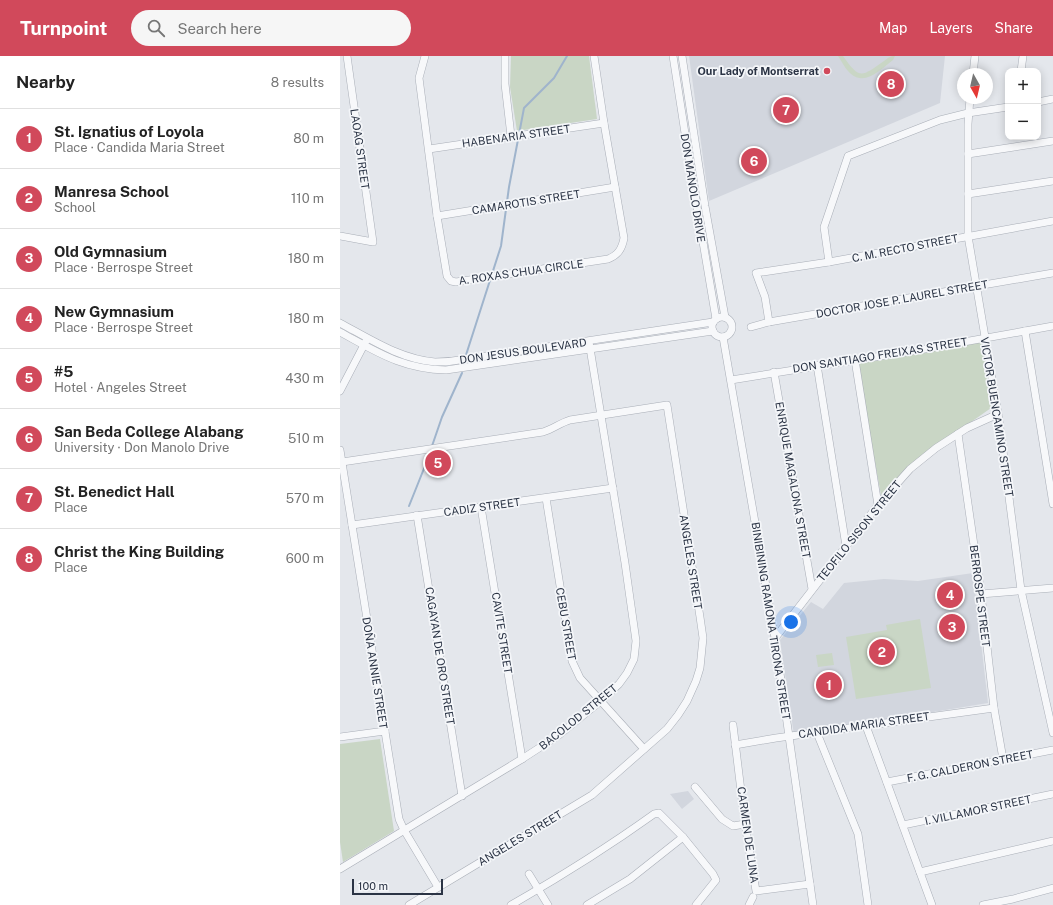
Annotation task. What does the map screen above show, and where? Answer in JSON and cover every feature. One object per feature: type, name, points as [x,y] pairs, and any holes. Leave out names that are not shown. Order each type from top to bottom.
[{"type":"street","name":"LAOAG STREET","points":[[340,236],[372,242],[347,56]]},
{"type":"street","name":"A. ROXAS CHUA CIRCLE","points":[[425,56],[419,78],[436,216],[446,276],[451,281],[456,282],[608,259],[618,254],[624,238],[594,56]]},
{"type":"street","points":[[506,56],[505,84],[516,135]]},
{"type":"street","name":"DON MANOLO DRIVE","points":[[673,56],[714,320]]},
{"type":"street","name":"DON MANOLO DRIVE","points":[[682,56],[705,206],[725,317]]},
{"type":"street","points":[[974,68],[975,56]]},
{"type":"street","points":[[1021,68],[1023,56]]},
{"type":"street","points":[[675,66],[683,65]]},
{"type":"street","points":[[1041,101],[1053,99]]},
{"type":"street","name":"VICTOR BUENCAMINO STREET","points":[[969,104],[968,236],[998,414],[1021,590],[1053,733]]},
{"type":"street","points":[[829,262],[824,227],[848,156],[940,120],[1005,107]]},
{"type":"street","name":"HABENARIA STREET","points":[[428,149],[604,123]]},
{"type":"street","points":[[968,154],[1053,140]]},
{"type":"street","points":[[688,159],[698,158]]},
{"type":"street","points":[[968,194],[1053,181]]},
{"type":"street","name":"CAMAROTIS STREET","points":[[436,216],[615,187]]},
{"type":"street","name":"C. M. RECTO STREET","points":[[770,322],[765,297],[756,274],[1053,221]]},
{"type":"street","name":"DOCTOR JOSE P. LAUREL STREET","points":[[751,327],[770,322],[1053,273]]},
{"type":"street","points":[[720,317],[725,317],[730,320],[733,325],[732,331],[729,335],[719,337],[713,331],[712,327],[714,320],[720,317]]},
{"type":"street","name":"DON JESUS BOULEVARD","points":[[340,322],[367,338],[390,349],[435,362],[588,342],[714,320]]},
{"type":"street","name":"DON SANTIAGO FREIXAS STREET","points":[[731,380],[1053,326]]},
{"type":"street","name":"DON JESUS BOULEVARD","points":[[340,332],[393,360],[408,365],[435,370],[465,368],[713,331]]},
{"type":"street","points":[[1025,331],[1053,504]]},
{"type":"street","name":"BINIBINING RAMONA TIRONA STREET","points":[[723,337],[775,638],[813,905]]},
{"type":"street","points":[[340,391],[367,338]]},
{"type":"street","name":"BACOLOD STREET","points":[[340,868],[462,796],[559,735],[619,684],[627,673],[634,659],[636,641],[613,488],[588,342]]},
{"type":"street","points":[[855,360],[878,505]]},
{"type":"street","points":[[816,365],[846,546]]},
{"type":"street","name":"ENRIQUE MAGALONA STREET","points":[[774,372],[812,589]]},
{"type":"street","name":"ANGELES STREET","points":[[342,462],[543,432],[564,422],[667,405],[700,617],[703,638],[700,668],[687,701],[667,729],[592,794],[409,905]]},
{"type":"street","name":"TEOFILO SISON STREET","points":[[775,638],[878,505],[918,462],[936,448],[967,428],[998,414]]},
{"type":"street","name":"BERROSPE STREET","points":[[958,434],[981,594],[994,708],[1002,760]]},
{"type":"street","name":"DOÑA ANNIE STREET","points":[[340,450],[399,819],[438,887]]},
{"type":"street","name":"CADIZ STREET","points":[[352,525],[613,488]]},
{"type":"street","name":"CEBU STREET","points":[[546,498],[572,661],[580,678],[602,700],[644,749]]},
{"type":"street","name":"CAVITE STREET","points":[[481,507],[522,759]]},
{"type":"street","name":"CAGAYAN DE ORO STREET","points":[[417,515],[462,796]]},
{"type":"street","points":[[981,594],[1053,588]]},
{"type":"street","name":"CANDIDA MARIA STREET","points":[[735,745],[817,732],[994,708]]},
{"type":"street","name":"CARMEN DE LUNA","points":[[733,725],[745,824],[756,891],[810,884]]},
{"type":"street","points":[[866,726],[932,905]]},
{"type":"street","points":[[340,737],[385,731]]},
{"type":"street","points":[[817,732],[858,834],[868,905]]},
{"type":"street","name":"F. G. CALDERON STREET","points":[[887,782],[1053,750]]},
{"type":"street","points":[[695,787],[722,819],[733,826],[745,824]]},
{"type":"street","name":"I. VILLAMOR STREET","points":[[903,825],[1053,794]]},
{"type":"street","points":[[511,905],[605,848],[656,813],[659,813],[683,837],[713,874],[716,880],[696,905]]},
{"type":"street","points":[[587,905],[630,879],[683,837]]},
{"type":"street","points":[[920,872],[1053,842]]},
{"type":"street","points":[[529,874],[548,905]]},
{"type":"street","points":[[983,905],[1013,899],[1053,888]]},
{"type":"street","points":[[749,905],[753,897]]},
{"type":"shaded area","points":[[689,56],[945,56],[940,103],[709,201]]},
{"type":"shaded area","points":[[973,573],[988,703],[794,735],[780,640],[811,602],[823,609],[844,583],[884,579],[918,581]]},
{"type":"shaded area","points":[[688,791],[694,799],[682,809],[670,794]]},
{"type":"green space","points":[[511,56],[589,56],[597,119],[517,131],[510,87]]},
{"type":"green space","points":[[838,56],[843,56],[853,69],[861,74],[870,70],[889,57],[895,56],[893,60],[878,72],[862,78],[851,74]]},
{"type":"green space","points":[[982,341],[991,408],[927,453],[881,495],[856,361]]},
{"type":"green space","points":[[920,619],[931,688],[856,699],[846,637],[887,630],[886,625]]},
{"type":"green space","points":[[832,653],[834,665],[818,667],[816,655]]},
{"type":"green space","points":[[380,739],[394,831],[343,862],[340,842],[340,744]]},
{"type":"waterway","points":[[466,355],[501,246],[509,187],[524,108],[554,78],[567,56]]},
{"type":"waterway","points":[[432,446],[442,417],[462,373]]},
{"type":"waterway","points":[[409,506],[427,461]]},
{"type":"place","name":"Our Lady of Montserrat","points":[[827,71]]},
{"type":"place","name":"Christ the King Building","points":[[891,84]]},
{"type":"place","name":"St. Benedict Hall","points":[[786,110]]},
{"type":"place","name":"San Beda College Alabang","points":[[754,161]]},
{"type":"place","name":"#5","points":[[438,463]]},
{"type":"place","name":"New Gymnasium","points":[[950,595]]},
{"type":"place","name":"Old Gymnasium","points":[[952,627]]},
{"type":"place","name":"Manresa School","points":[[882,652]]},
{"type":"place","name":"St. Ignatius of Loyola","points":[[829,685]]}]
